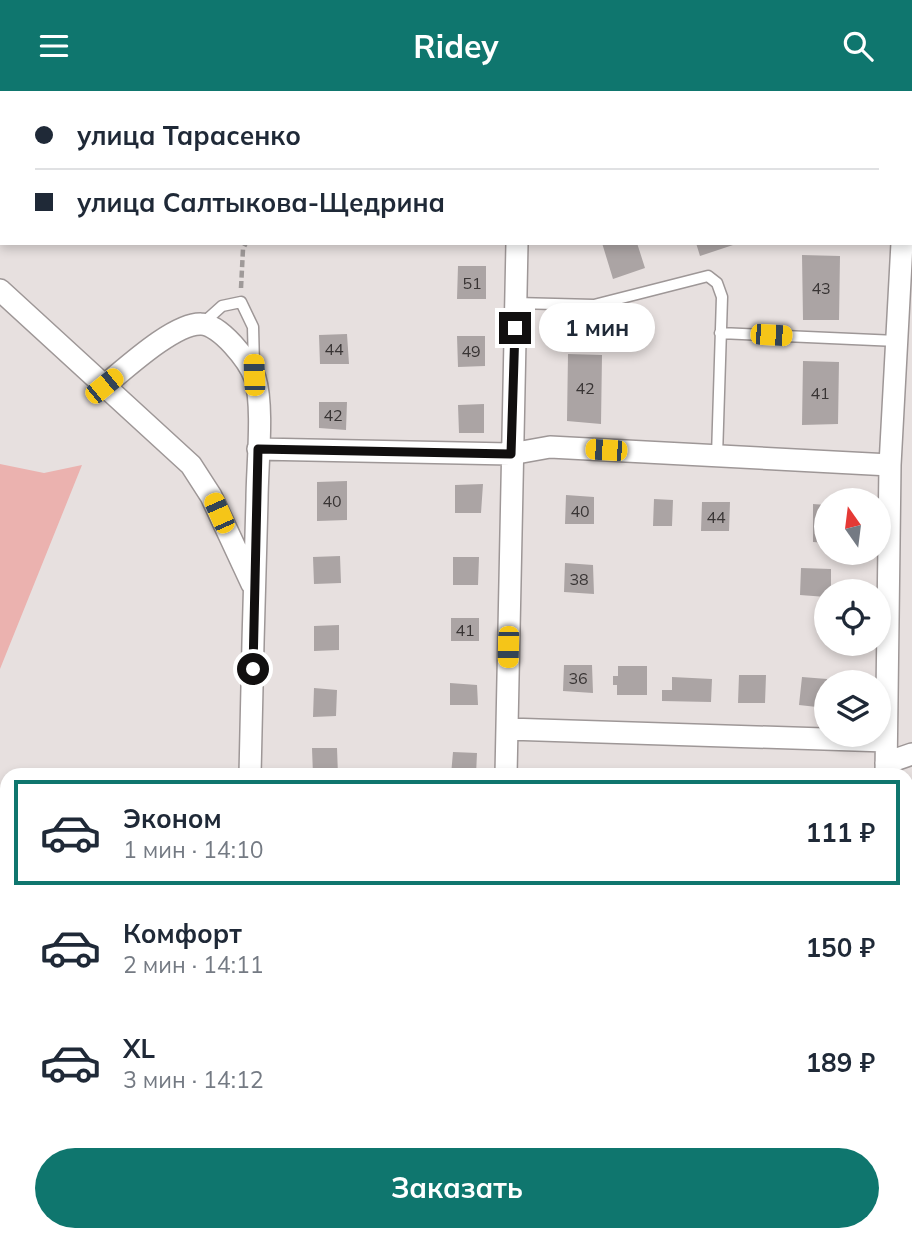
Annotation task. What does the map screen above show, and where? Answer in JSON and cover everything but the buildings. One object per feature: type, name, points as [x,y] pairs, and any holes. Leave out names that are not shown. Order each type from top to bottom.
[{"type":"street","points":[[506,768],[517,245]]},
{"type":"street","points":[[887,670],[890,465],[905,246]]},
{"type":"street","points":[[0,290],[191,465],[211,496],[254,588]]},
{"type":"street","points":[[104,386],[153,345],[183,328],[202,324],[222,334],[254,375],[258,394],[258,449],[250,768]]},
{"type":"street","points":[[258,449],[511,454],[550,447],[890,465]]},
{"type":"street","points":[[507,729],[814,739]]},
{"type":"street","points":[[886,747],[886,768]]},
{"type":"street","points":[[888,768],[912,754]]},
{"type":"lane","points":[[516,303],[594,305],[708,276],[717,283],[722,297],[717,456]]},
{"type":"lane","points":[[202,324],[222,306],[241,303],[253,327],[254,375]]},
{"type":"lane","points":[[720,333],[897,341]]},
{"type":"path","points":[[241,303],[245,245]]},
{"type":"shaded area","points":[[0,464],[44,473],[82,465],[0,669]]},
{"type":"route","points":[[253,669],[258,449],[511,454],[515,328]]}]
